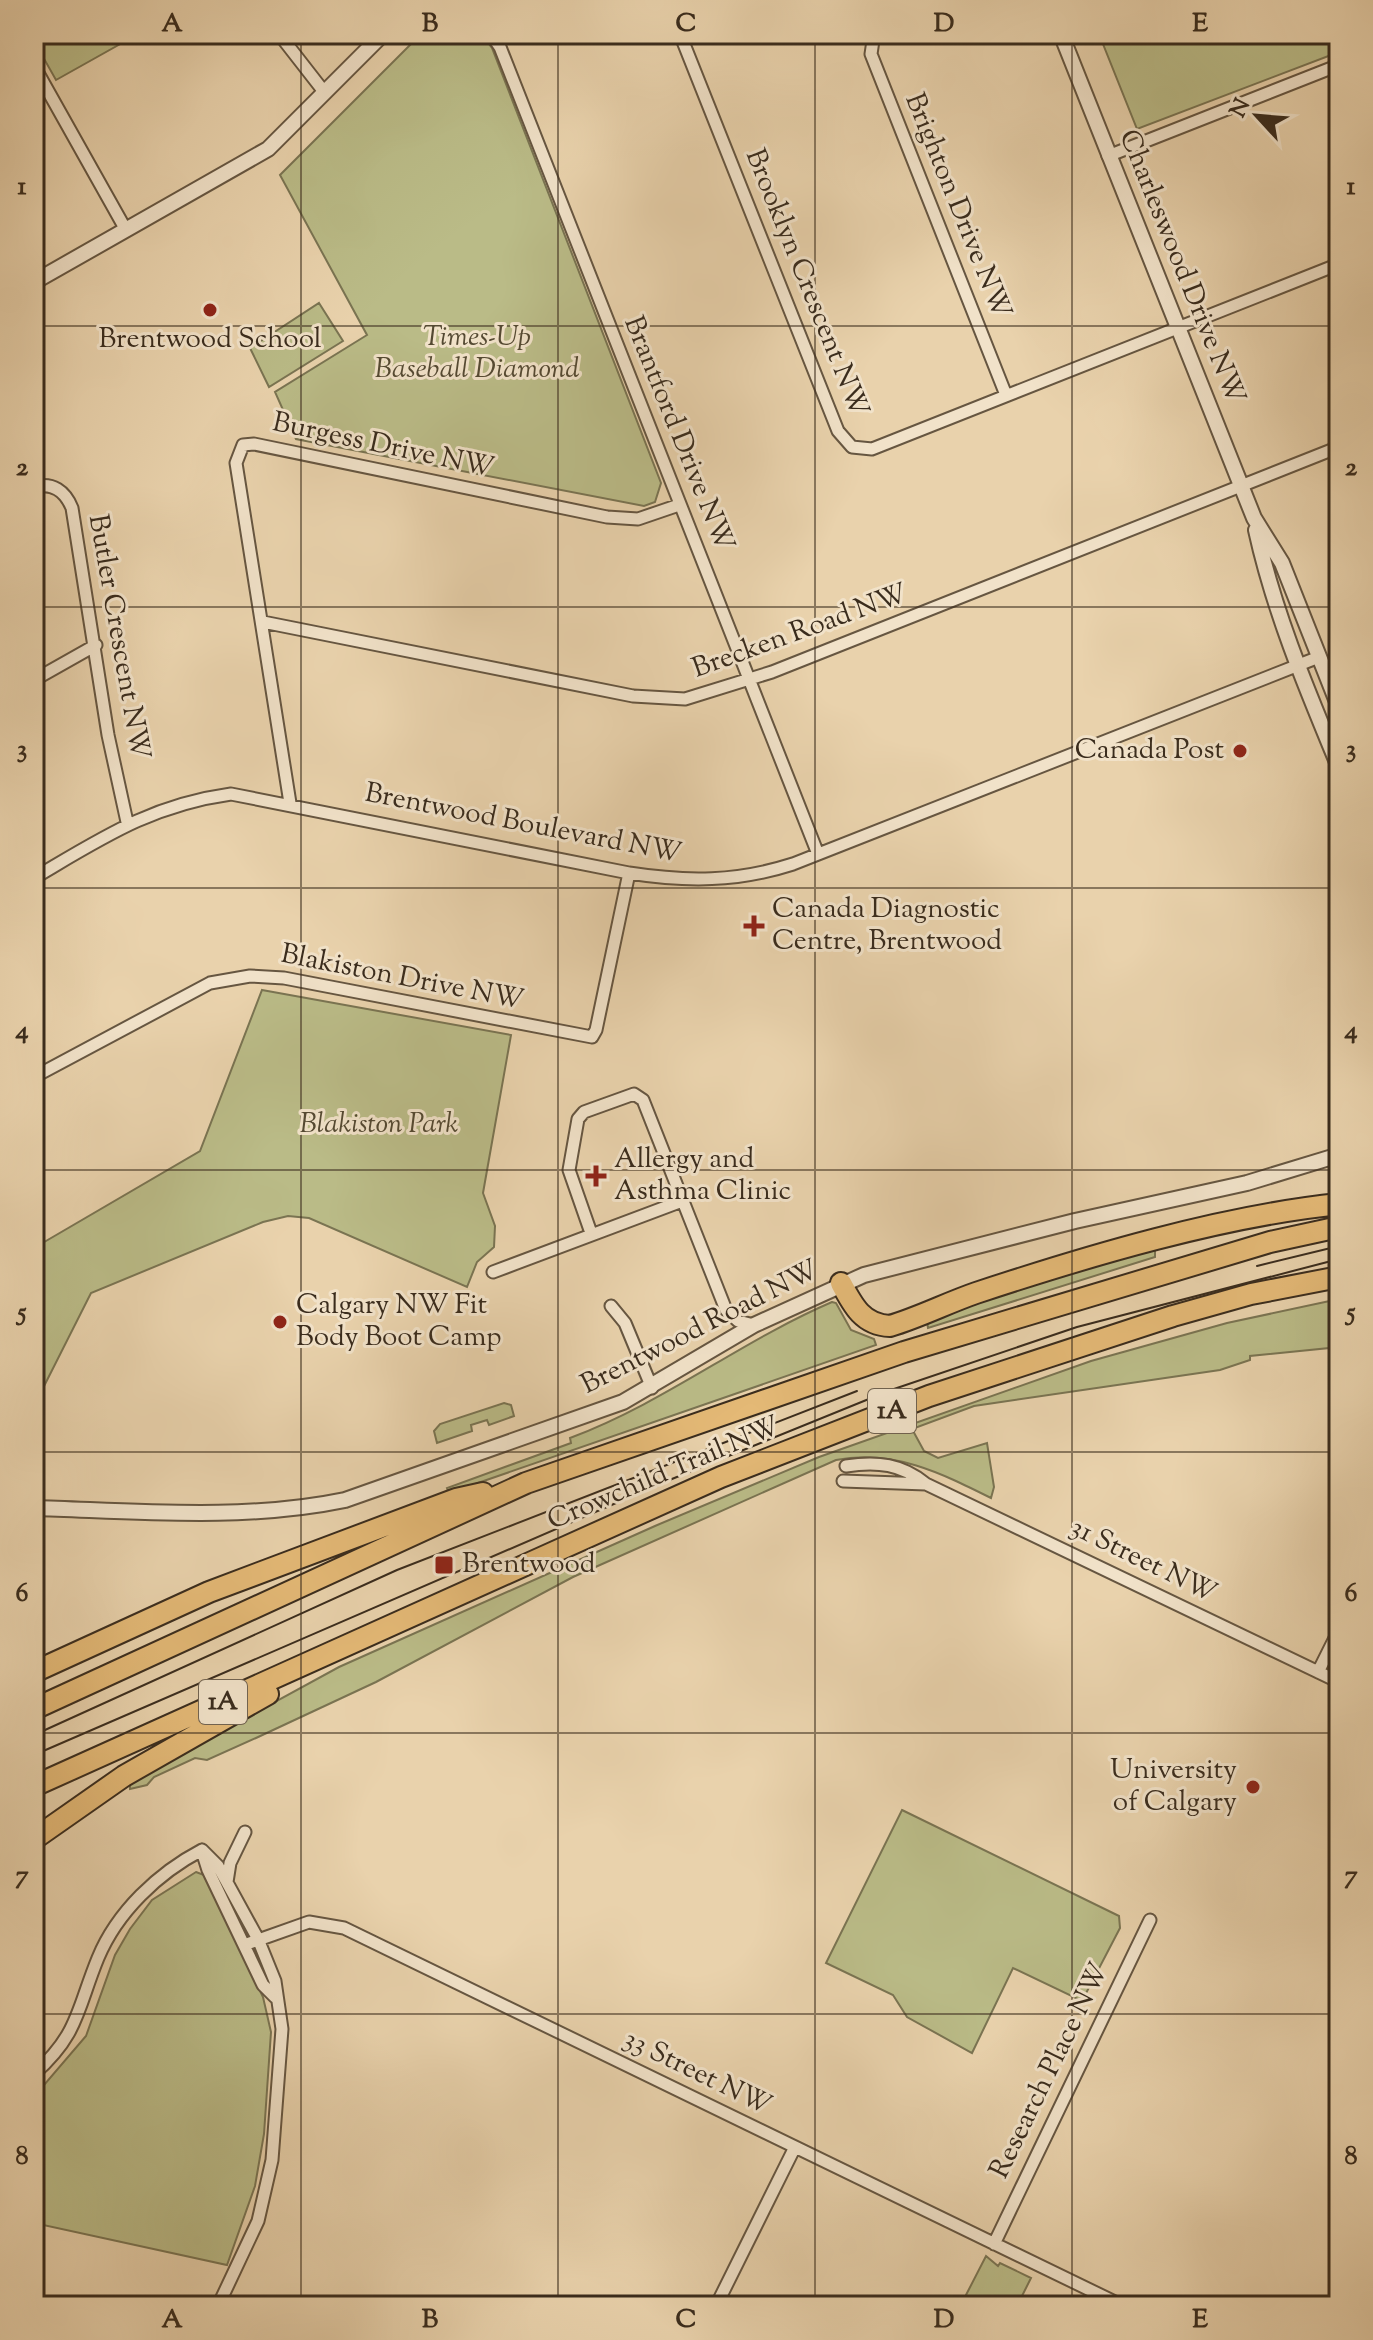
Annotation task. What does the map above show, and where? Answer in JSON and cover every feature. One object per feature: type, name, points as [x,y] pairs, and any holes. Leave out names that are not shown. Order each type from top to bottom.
[{"type":"highway","points":[[841,1283],[864,1318],[877,1325],[890,1326],[973,1294],[1118,1250],[1304,1208],[1339,1204]]},
{"type":"highway","name":"Crowchild Trail NW","points":[[34,1709],[526,1483],[934,1342],[1270,1242],[1339,1227]]},
{"type":"highway","name":"Crowchild Trail NW","points":[[34,1786],[721,1477],[929,1396],[1173,1316],[1251,1294],[1339,1277]]},
{"type":"highway","points":[[34,1672],[209,1592],[328,1545],[456,1499],[526,1483]]},
{"type":"highway","points":[[34,1839],[124,1776],[282,1686],[301,1666]]},
{"type":"street","points":[[279,34],[325,93]]},
{"type":"street","points":[[34,282],[268,149],[383,34]]},
{"type":"street","name":"Brantford Drive NW","points":[[491,34],[500,47],[818,854]]},
{"type":"street","name":"Brooklyn Crescent NW","points":[[680,34],[841,437],[852,447],[872,449],[1339,264]]},
{"type":"street","name":"Brighton Drive NW","points":[[874,34],[871,54],[1006,395]]},
{"type":"street","name":"Charleswood Drive NW","points":[[1061,34],[1241,487],[1254,518],[1282,563],[1339,707]]},
{"type":"street","points":[[1108,156],[1339,65]]},
{"type":"street","points":[[34,66],[126,230]]},
{"type":"street","name":"Burgess Drive NW","points":[[290,803],[236,463],[243,445],[254,444],[607,517],[638,519],[679,505]]},
{"type":"street","name":"Brecken Road NW","points":[[263,622],[657,699],[685,699],[751,680],[1339,447]]},
{"type":"street","name":"Butler Crescent NW","points":[[34,487],[49,485],[68,498],[96,645],[108,735],[127,822]]},
{"type":"street","name":"Charleswood Drive NW","points":[[1254,518],[1265,569],[1298,665],[1339,767]]},
{"type":"street","points":[[34,680],[96,645]]},
{"type":"street","name":"Brentwood Boulevard NW","points":[[34,878],[127,822],[202,798],[231,794],[290,803],[629,873],[710,881],[767,873],[1319,657]]},
{"type":"street","name":"Blakiston Drive NW","points":[[34,1077],[194,989],[250,976],[284,978],[592,1037],[629,873]]},
{"type":"street","points":[[591,1233],[569,1170],[578,1119],[584,1112],[628,1094],[643,1100],[726,1310],[738,1321],[754,1325]]},
{"type":"street","name":"Brentwood Road NW","points":[[34,1508],[249,1512],[313,1507],[436,1471],[559,1427],[652,1388],[754,1325],[841,1283],[962,1248],[1247,1183],[1339,1155]]},
{"type":"street","points":[[493,1272],[682,1201]]},
{"type":"street","points":[[611,1306],[625,1323],[652,1388]]},
{"type":"street","name":"31 Street NW","points":[[846,1466],[885,1464],[909,1470],[926,1484],[1339,1682]]},
{"type":"street","name":"31 Street NW","points":[[843,1481],[926,1484]]},
{"type":"street","points":[[1318,1672],[1339,1630]]},
{"type":"street","points":[[226,1882],[230,1863],[245,1832]]},
{"type":"street","points":[[202,1850],[216,1864],[258,1939],[275,1981],[282,2029],[282,2067],[272,2160],[258,2221],[218,2306]]},
{"type":"street","points":[[202,1850],[208,1870],[263,1985],[275,1997]]},
{"type":"street","points":[[34,2074],[73,2029],[97,1960],[118,1921],[167,1871],[202,1850]]},
{"type":"street","name":"Research Place NW","points":[[994,2244],[1150,1920]]},
{"type":"street","name":"33 Street NW","points":[[244,1945],[309,1922],[344,1928],[1123,2306]]},
{"type":"street","points":[[716,2306],[795,2147]]},
{"type":"green space","points":[[34,34],[138,34],[56,80],[34,41]]},
{"type":"green space","name":"Times-Up Baseball Diamond","points":[[421,34],[481,34],[492,48],[661,483],[655,502],[644,506],[296,439],[275,392],[367,335],[280,175]]},
{"type":"green space","points":[[1099,34],[1339,34],[1339,52],[1137,129]]},
{"type":"green space","points":[[319,303],[343,341],[269,387],[250,348]]},
{"type":"green space","name":"Blakiston Park","points":[[262,990],[511,1035],[483,1193],[495,1226],[494,1247],[477,1262],[467,1287],[309,1218],[288,1216],[263,1222],[91,1293],[34,1406],[34,1248],[200,1151]]},
{"type":"green space","points":[[1155,1249],[1155,1257],[928,1328],[927,1322],[994,1295]]},
{"type":"green space","points":[[1339,1299],[1339,1347],[1250,1356],[1250,1360],[1220,1370],[974,1406],[912,1429],[924,1451],[938,1458],[987,1443],[994,1487],[991,1498],[935,1472],[897,1461],[857,1457],[836,1460],[573,1577],[376,1682],[256,1738],[207,1760],[195,1758],[154,1777],[147,1785],[130,1789],[130,1785],[141,1775],[339,1667],[655,1526],[819,1457],[1091,1361],[1227,1323]]},
{"type":"green space","points":[[832,1302],[836,1303],[851,1330],[874,1339],[876,1345],[449,1493],[447,1488],[571,1443],[570,1438],[638,1407]]},
{"type":"green space","points":[[504,1403],[511,1405],[514,1416],[489,1425],[487,1420],[471,1425],[472,1431],[437,1443],[434,1431],[440,1424]]},
{"type":"green space","points":[[902,1810],[1119,1916],[1120,1928],[1082,2001],[1013,1968],[972,2053],[907,2017],[893,1995],[826,1963]]},
{"type":"green space","points":[[196,1872],[204,1875],[263,1997],[271,2032],[264,2134],[255,2186],[227,2265],[34,2223],[34,2101],[38,2092],[86,2036],[115,1955],[130,1929],[152,1900]]},
{"type":"green space","points":[[986,2256],[998,2266],[1000,2263],[1031,2278],[1017,2306],[972,2306],[967,2303],[966,2295]]},
{"type":"tram line","points":[[1257,1266],[1339,1246]]},
{"type":"tram line","points":[[34,1755],[667,1481],[891,1390],[1077,1327],[1339,1259]]},
{"type":"tram line","points":[[34,1735],[397,1570],[857,1391]]},
{"type":"place","name":"Brentwood School","points":[[210,310]]},
{"type":"place","name":"Canada Post","points":[[1240,751]]},
{"type":"place","name":"Canada Diagnostic Centre, Brentwood","points":[[754,926]]},
{"type":"place","name":"Allergy and Asthma Clinic","points":[[596,1176]]},
{"type":"place","name":"Calgary NW Fit Body Boot Camp","points":[[280,1322]]},
{"type":"place","name":"Brentwood","points":[[444,1565]]},
{"type":"place","name":"University of Calgary","points":[[1253,1787]]}]
